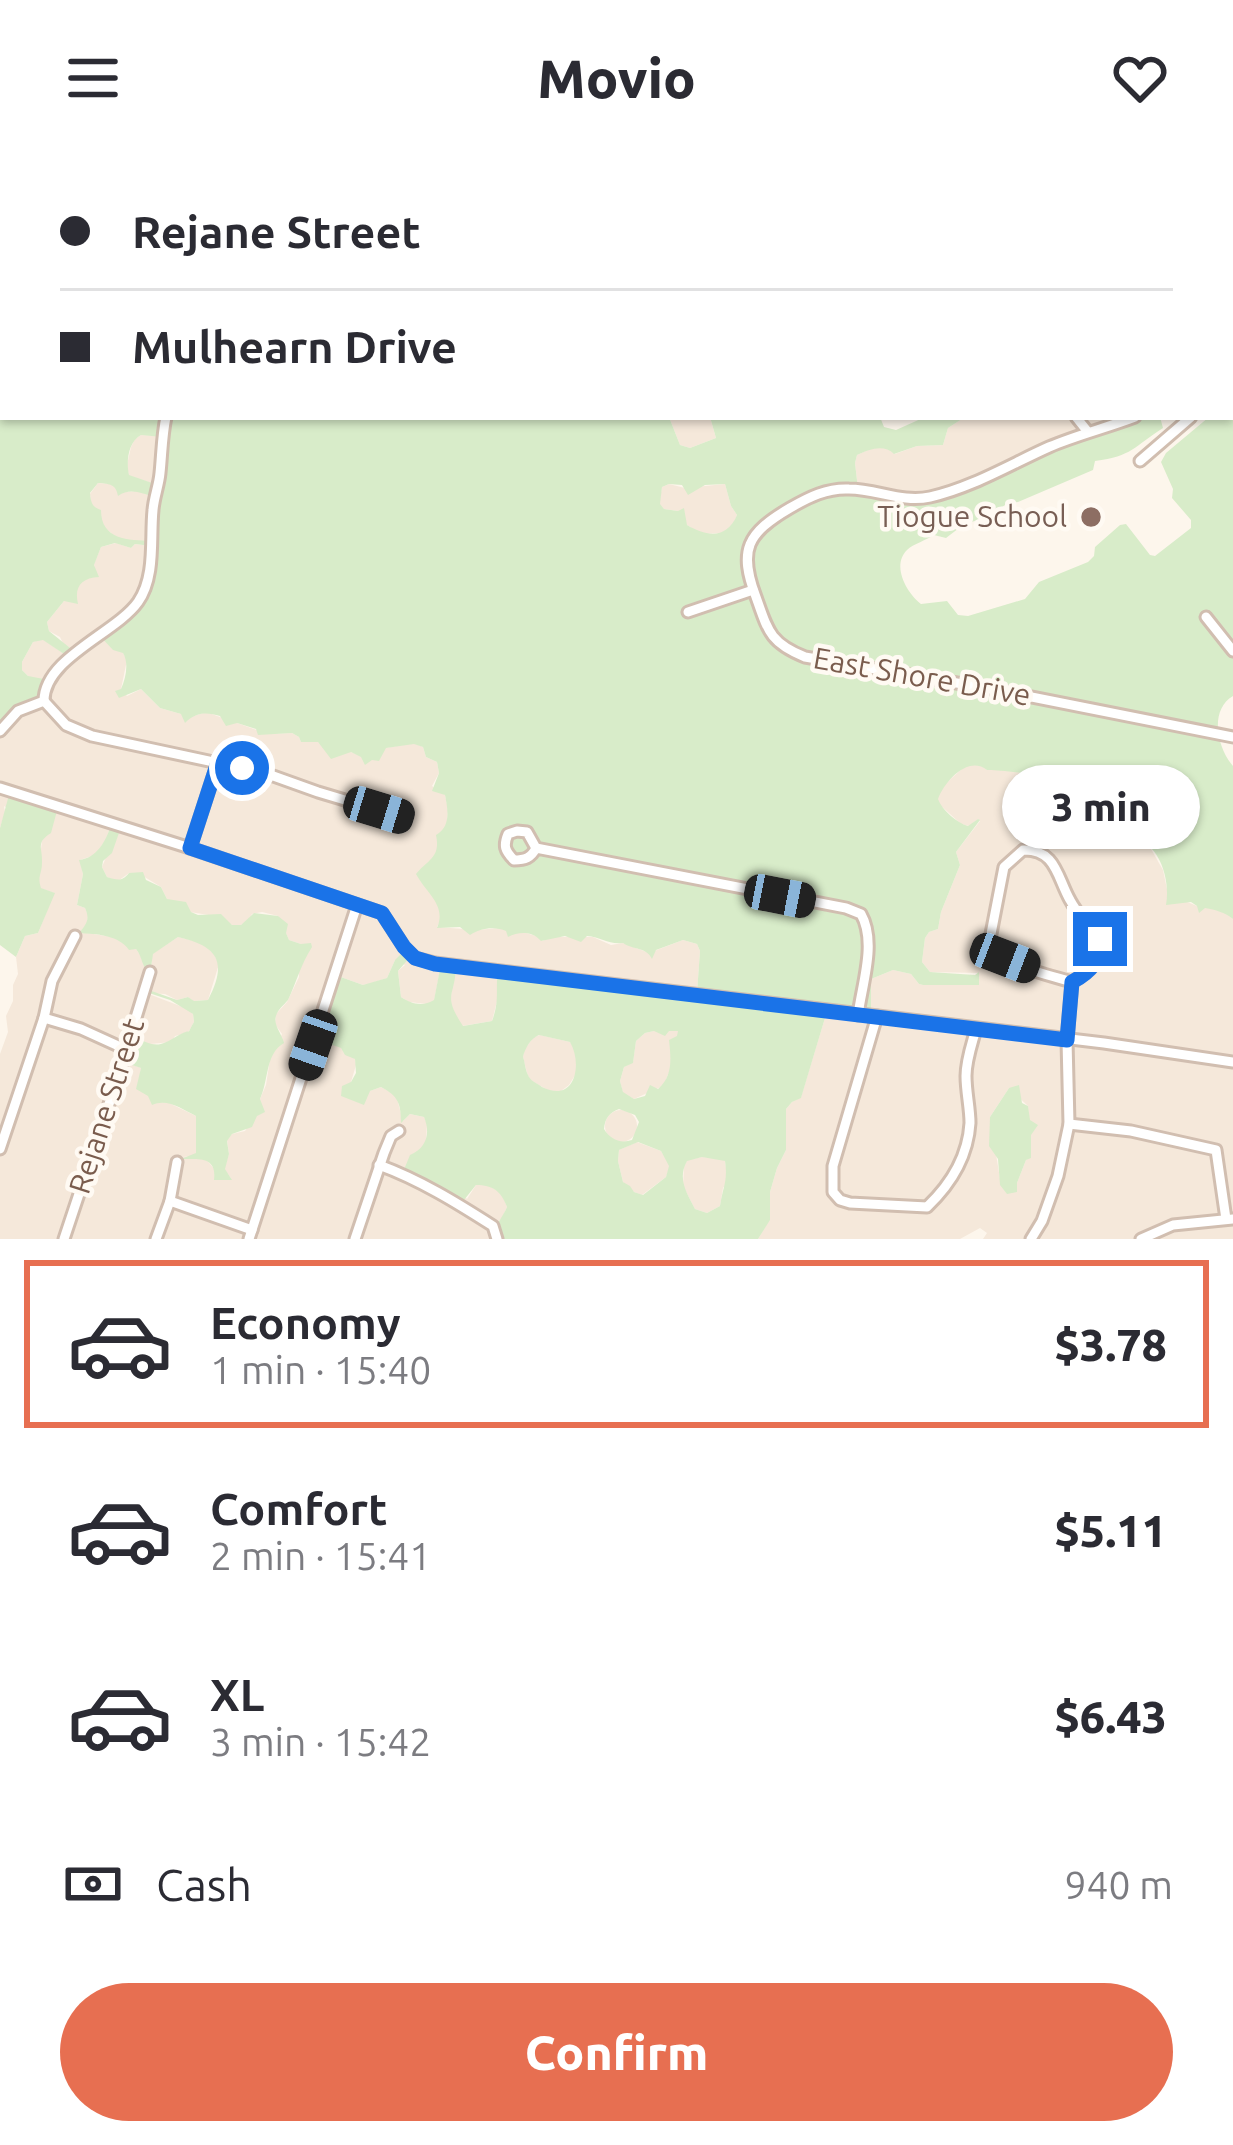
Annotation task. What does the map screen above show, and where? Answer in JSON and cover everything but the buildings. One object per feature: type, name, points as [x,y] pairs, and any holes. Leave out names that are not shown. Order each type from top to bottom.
[{"type":"street","points":[[166,420],[152,548],[140,600],[53,676],[44,688],[44,701],[66,725],[92,736],[266,773],[405,818]]},
{"type":"street","points":[[1078,420],[1088,432]]},
{"type":"street","name":"East Shore Drive","points":[[1127,420],[929,497],[907,500],[843,488],[813,495],[760,527],[748,548],[746,570],[768,630],[782,648],[805,657],[1233,736]]},
{"type":"street","points":[[1140,461],[1188,420]]},
{"type":"street","points":[[688,612],[753,590]]},
{"type":"street","points":[[1206,616],[1233,651]]},
{"type":"street","points":[[0,731],[17,711],[44,701]]},
{"type":"street","points":[[190,848],[218,762]]},
{"type":"street","points":[[0,788],[382,913],[415,958],[435,964],[1233,1062]]},
{"type":"street","points":[[536,848],[861,914],[868,926],[868,946],[857,1015]]},
{"type":"street","points":[[1023,850],[1047,856],[1070,899],[1100,939],[1099,956],[1090,972],[1067,981],[1005,958],[994,950],[990,939],[1004,867],[1023,850]]},
{"type":"street","points":[[170,1202],[250,1234],[357,905]]},
{"type":"street","points":[[0,1149],[52,981],[75,936]]},
{"type":"street","name":"Rejane Street","points":[[64,1239],[150,972]]},
{"type":"street","points":[[1031,1239],[1058,1176],[1069,1124],[1067,981]]},
{"type":"street","points":[[877,1016],[833,1166],[833,1192],[850,1204],[928,1207],[946,1186],[967,1141],[966,1078],[976,1029]]},
{"type":"street","points":[[44,1018],[125,1049]]},
{"type":"street","points":[[1069,1124],[1131,1131],[1216,1150],[1229,1219],[1173,1225],[1141,1239]]},
{"type":"street","points":[[355,1239],[392,1136],[400,1131]]},
{"type":"street","points":[[156,1239],[170,1202],[176,1162]]},
{"type":"street","points":[[380,1165],[426,1185],[481,1218],[493,1226],[497,1239]]},
{"type":"shaded area","points":[[670,420],[711,420],[716,438],[690,448],[680,445]]},
{"type":"shaded area","points":[[960,420],[1118,420],[930,497],[858,489],[857,455],[872,448],[887,448],[895,454],[917,446],[943,445],[948,428]]},
{"type":"shaded area","points":[[141,435],[162,436],[158,485],[129,476],[131,447]]},
{"type":"shaded area","points":[[98,483],[156,497],[153,542],[120,540],[106,529],[91,503],[90,494]]},
{"type":"shaded area","points":[[725,484],[737,515],[733,526],[724,533],[701,534],[687,525],[678,511],[659,504],[662,487],[685,488]]},
{"type":"shaded area","points":[[116,543],[152,549],[123,653],[127,660],[121,689],[127,696],[141,689],[160,708],[191,717],[206,712],[268,734],[292,733],[301,742],[318,742],[372,760],[379,760],[385,748],[414,743],[437,762],[439,773],[432,786],[445,795],[447,825],[434,859],[425,866],[439,906],[437,927],[499,928],[542,941],[593,937],[649,953],[683,940],[697,944],[697,993],[499,993],[492,1021],[462,1026],[450,1006],[452,987],[441,965],[434,1001],[427,1004],[401,997],[398,971],[405,965],[395,960],[387,978],[369,984],[338,976],[341,1048],[356,1065],[351,1082],[396,1095],[403,1121],[410,1114],[424,1117],[426,1143],[421,1150],[467,1199],[476,1185],[489,1185],[502,1194],[507,1207],[493,1227],[493,1239],[0,1239],[0,1054],[18,974],[16,957],[25,936],[38,933],[54,893],[40,888],[37,877],[45,835],[4,806],[0,828],[0,731],[28,676],[22,662],[33,642],[43,639],[70,658],[47,622],[95,572],[101,547]],"holes":[[[111,825],[102,867],[107,877],[118,881],[138,873],[190,912],[232,925],[262,912],[278,916],[289,940],[301,944],[304,960],[299,977],[276,1014],[275,1024],[282,1034],[270,1059],[261,1108],[245,1131],[227,1140],[224,1169],[231,1178],[206,1159],[183,1157],[196,1153],[196,1116],[159,1102],[140,1081],[141,1068],[123,1061],[150,1044],[172,1042],[175,1036],[188,1033],[194,1022],[188,1009],[146,993],[208,1000],[219,964],[212,950],[200,942],[178,937],[152,954],[151,971],[136,949],[113,937],[80,932],[88,915],[77,905],[83,874],[80,860],[95,855]]]},
{"type":"shaded area","points":[[973,763],[987,770],[1002,768],[1067,781],[1093,818],[1117,817],[1125,834],[1147,842],[1163,870],[1168,894],[1224,911],[1233,919],[1233,1239],[983,1239],[987,1233],[980,1228],[960,1239],[758,1239],[770,1219],[770,1192],[786,1150],[786,1109],[801,1097],[828,1008],[893,970],[911,974],[923,985],[979,984],[979,973],[930,972],[922,962],[925,938],[938,929],[960,865],[956,852],[980,821],[961,824],[937,798]],"holes":[[[1009,1088],[1028,1106],[1031,1157],[1017,1183],[1001,1185],[990,1117]]]},
{"type":"shaded area","points":[[654,1031],[679,1031],[672,1066],[663,1086],[634,1099],[623,1093],[624,1067],[633,1062],[636,1041]]},
{"type":"shaded area","points":[[540,1035],[570,1042],[578,1054],[577,1072],[561,1091],[553,1093],[530,1080],[527,1073],[524,1050]]},
{"type":"shaded area","points":[[621,1110],[633,1114],[637,1126],[633,1138],[621,1142],[609,1138],[605,1126],[609,1114]]},
{"type":"shaded area","points":[[637,1142],[661,1151],[670,1166],[666,1177],[642,1195],[623,1182],[618,1161],[619,1150]]},
{"type":"shaded area","points":[[687,1160],[725,1161],[728,1181],[720,1206],[707,1213],[695,1209],[683,1186]]},
{"type":"green space","points":[[0,420],[670,420],[680,445],[690,448],[716,438],[711,420],[881,420],[884,427],[896,430],[918,420],[960,420],[948,428],[943,445],[917,446],[894,454],[877,448],[857,455],[858,489],[930,497],[1118,420],[1161,420],[1163,428],[1125,453],[1095,461],[1093,470],[1008,503],[946,538],[934,535],[907,550],[901,571],[916,599],[921,604],[947,601],[958,615],[968,616],[1025,599],[1039,582],[1088,562],[1095,547],[1120,525],[1126,524],[1155,556],[1191,528],[1191,520],[1172,498],[1161,462],[1205,420],[1233,420],[1233,696],[1221,710],[1218,730],[1233,766],[1233,919],[1205,908],[1199,913],[1191,902],[1166,905],[1164,872],[1154,851],[1126,837],[1125,826],[1117,817],[1092,818],[1077,805],[1079,798],[1067,782],[980,766],[958,772],[938,799],[946,812],[968,826],[980,820],[956,852],[960,865],[938,929],[925,938],[922,962],[930,972],[979,972],[979,985],[923,985],[911,974],[893,970],[871,979],[871,1013],[828,1008],[801,1098],[786,1109],[786,1150],[770,1192],[770,1220],[758,1239],[493,1239],[507,1207],[496,1190],[476,1185],[460,1205],[403,1172],[410,1155],[426,1140],[424,1117],[410,1114],[401,1123],[397,1101],[381,1087],[370,1091],[364,1105],[341,1096],[342,1086],[356,1073],[355,1059],[316,1039],[338,976],[363,985],[387,978],[406,949],[411,956],[398,971],[401,997],[421,1004],[434,1000],[441,964],[456,966],[451,1001],[463,1026],[492,1021],[498,970],[697,993],[700,951],[697,944],[683,940],[656,950],[652,959],[623,943],[587,936],[581,942],[565,936],[541,941],[526,933],[508,937],[506,931],[497,929],[470,935],[460,927],[437,928],[437,906],[416,874],[435,854],[436,835],[446,823],[447,812],[445,795],[432,791],[439,773],[437,762],[426,757],[423,747],[386,748],[379,761],[365,765],[351,752],[331,759],[318,742],[301,742],[292,733],[258,735],[256,729],[237,723],[226,726],[220,716],[197,715],[185,723],[181,714],[160,708],[141,689],[119,698],[115,691],[124,680],[125,657],[99,635],[140,600],[151,546],[131,548],[115,543],[101,547],[94,565],[99,577],[83,581],[78,604],[64,601],[47,622],[49,631],[75,652],[70,658],[43,640],[33,642],[22,670],[49,680],[44,701],[17,711],[0,731]],"holes":[[[141,435],[162,437],[158,485],[129,475],[128,458]],[[98,483],[112,485],[118,496],[132,492],[155,497],[152,541],[111,533],[90,493]],[[725,484],[737,515],[722,532],[702,532],[687,525],[684,508],[664,509],[662,487],[682,485],[688,495],[705,485]],[[678,1031],[669,1040],[670,1067],[663,1084],[658,1089],[650,1085],[645,1096],[634,1099],[623,1092],[620,1081],[624,1067],[633,1063],[636,1041],[645,1033],[665,1036]],[[539,1035],[570,1042],[574,1051],[576,1070],[562,1090],[542,1087],[529,1077],[523,1057]],[[619,1109],[635,1115],[639,1122],[632,1140],[619,1141],[604,1129],[608,1116]],[[638,1142],[661,1151],[669,1166],[666,1177],[643,1195],[634,1192],[623,1182],[619,1150]],[[702,1157],[725,1161],[720,1206],[707,1213],[695,1209],[684,1186],[687,1161]]]},
{"type":"green space","points":[[10,791],[58,807],[51,833],[41,843],[41,888],[55,893],[38,933],[25,936],[16,957],[0,945],[0,828]]},
{"type":"green space","points":[[111,825],[121,827],[112,853],[103,861],[107,877],[119,880],[143,872],[167,899],[186,902],[198,915],[221,914],[232,925],[241,925],[254,913],[278,916],[288,924],[289,940],[311,943],[288,1000],[276,1016],[284,1043],[268,1068],[260,1099],[265,1112],[252,1127],[232,1134],[227,1141],[225,1169],[232,1180],[214,1180],[213,1167],[205,1160],[181,1159],[196,1153],[196,1116],[169,1104],[152,1105],[136,1089],[141,1068],[123,1062],[131,1036],[160,1044],[189,1032],[194,1022],[193,1014],[146,989],[177,1000],[208,1000],[217,975],[216,958],[202,945],[178,937],[153,954],[150,974],[136,949],[129,950],[107,936],[79,933],[87,918],[85,908],[77,905],[83,874],[79,860],[100,848]]},
{"type":"green space","points":[[1019,1085],[1030,1120],[1038,1125],[1031,1135],[1031,1158],[1026,1160],[1017,1192],[1007,1194],[1000,1185],[998,1159],[989,1146],[990,1117],[1009,1088]]},
{"type":"place","name":"Tiogue School","points":[[1091,517]]},
{"type":"route","points":[[242,768],[218,762],[190,848],[382,913],[415,958],[435,964],[1067,1040],[1072,982],[1090,972],[1099,956],[1100,939]]}]
